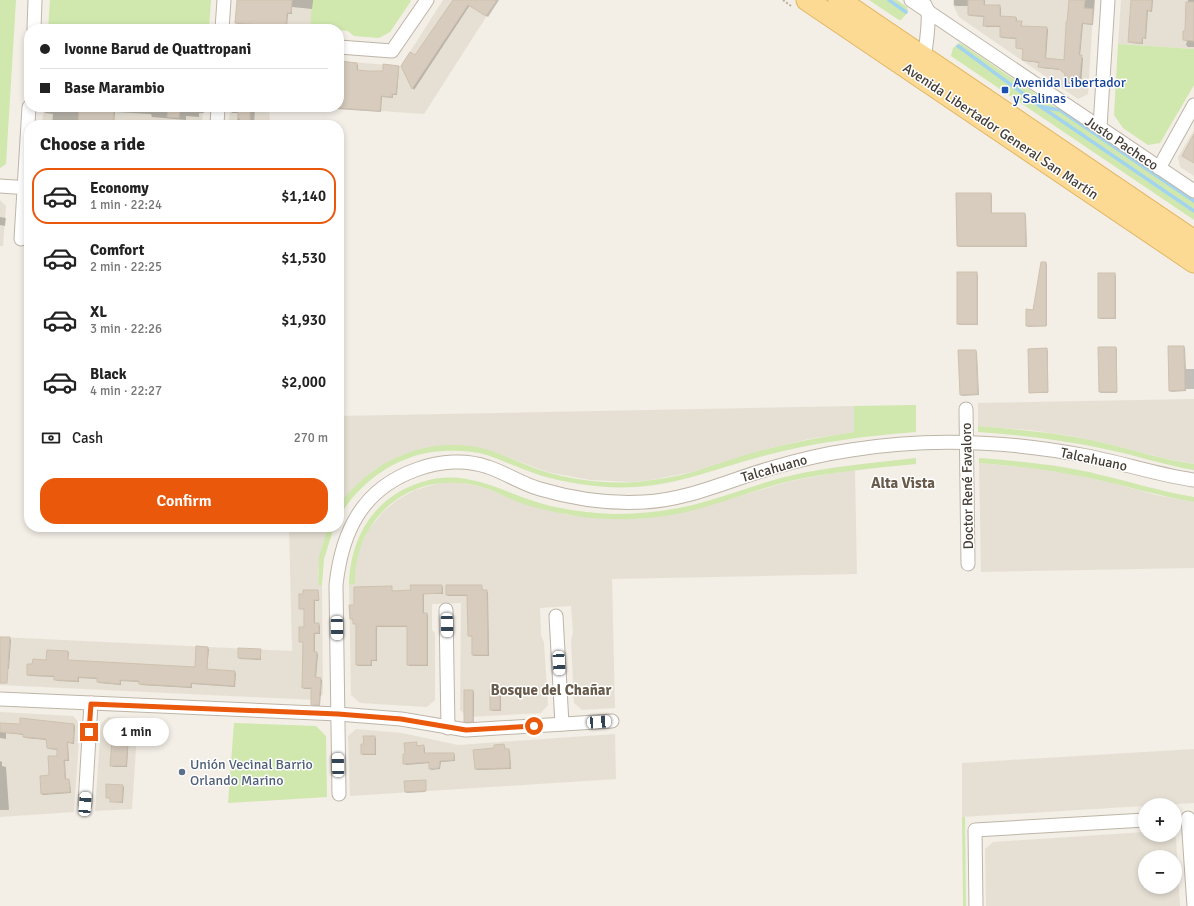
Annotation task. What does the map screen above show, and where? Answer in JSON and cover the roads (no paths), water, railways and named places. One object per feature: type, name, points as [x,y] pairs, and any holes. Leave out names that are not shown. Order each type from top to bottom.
[{"type":"main road","name":"Avenida Libertador General San Martín","points":[[808,0],[920,66],[1194,240]]},
{"type":"main road","name":"Avenida Libertador General San Martín","points":[[840,0],[920,66],[1194,262]]},
{"type":"street","points":[[34,24],[36,0]]},
{"type":"street","points":[[222,24],[224,0]]},
{"type":"street","points":[[344,47],[392,52],[427,0]]},
{"type":"street","name":"Justo Pacheco","points":[[911,0],[925,6],[1194,191]]},
{"type":"street","points":[[920,66],[925,6],[936,0]]},
{"type":"street","points":[[1100,127],[1108,0]]},
{"type":"street","points":[[1159,168],[1194,105]]},
{"type":"street","points":[[0,186],[24,188]]},
{"type":"street","points":[[21,239],[24,208]]},
{"type":"street","name":"Doctor René Favaloro","points":[[966,409],[968,564]]},
{"type":"street","name":"Talcahuano","points":[[339,794],[336,585],[338,564],[347,535],[355,518],[370,499],[384,485],[421,467],[440,463],[470,462],[488,467],[540,489],[570,496],[590,500],[644,502],[671,499],[819,455],[891,445],[966,442],[1018,445],[1090,456],[1158,474],[1194,480]]},
{"type":"street","points":[[446,610],[448,728]]},
{"type":"street","points":[[556,616],[562,724]]},
{"type":"street","points":[[0,699],[338,714],[401,719],[466,730],[612,721]]},
{"type":"street","points":[[85,804],[91,704]]},
{"type":"street","points":[[1186,818],[1194,906]]},
{"type":"street","points":[[976,906],[974,830],[1138,820]]},
{"type":"waterway","points":[[889,0],[906,12]]},
{"type":"waterway","points":[[958,46],[1040,106],[1194,211]]},
{"type":"waterway","points":[[1043,107],[1060,110],[1194,201]]},
{"type":"place","name":"Avenida Libertador y Salinas","points":[[1005,90]]},
{"type":"place","name":"Unión Vecinal Barrio Orlando Marino","points":[[182,772]]},
{"type":"district","name":"Alta Vista","points":[[903,483]]},
{"type":"district","name":"Bosque del Chañar","points":[[551,690]]}]
